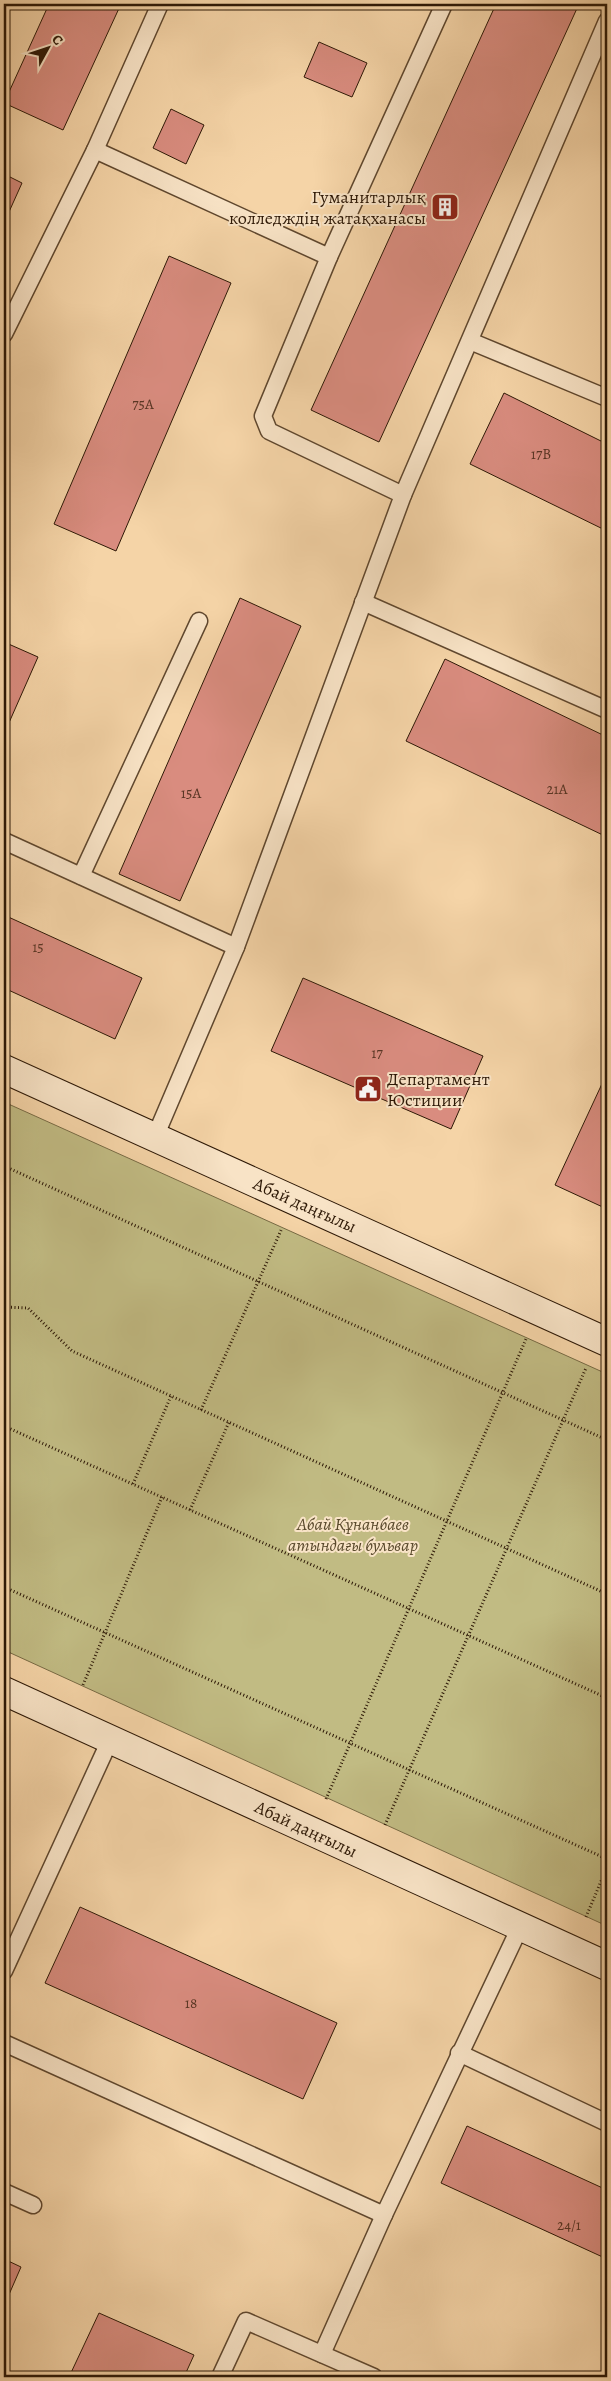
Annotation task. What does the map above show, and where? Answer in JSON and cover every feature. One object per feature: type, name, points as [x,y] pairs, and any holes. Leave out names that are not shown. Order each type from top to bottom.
[{"type":"main road","name":"Абай даңғылы","points":[[4,1068],[607,1342]]},
{"type":"main road","name":"Абай даңғылы","points":[[4,1692],[607,1966]]},
{"type":"lane","points":[[6,326],[95,150],[160,4]]},
{"type":"lane","points":[[403,495],[269,431],[263,416],[329,257],[444,4]]},
{"type":"lane","points":[[155,1137],[236,947],[403,495],[607,21]]},
{"type":"lane","points":[[95,150],[329,257]]},
{"type":"lane","points":[[470,340],[607,398]]},
{"type":"lane","points":[[364,602],[607,710]]},
{"type":"lane","points":[[81,876],[199,621]]},
{"type":"lane","points":[[4,841],[236,947]]},
{"type":"lane","points":[[4,1971],[110,1740]]},
{"type":"lane","points":[[322,2354],[384,2214],[520,1927]]},
{"type":"lane","points":[[4,2043],[384,2214]]},
{"type":"lane","points":[[460,2054],[607,2124]]},
{"type":"lane","points":[[4,2192],[33,2205]]},
{"type":"lane","points":[[220,2377],[246,2321],[374,2377]]},
{"type":"path","points":[[4,1166],[607,1440]]},
{"type":"path","points":[[201,1410],[283,1228]]},
{"type":"path","points":[[4,1307],[28,1308],[72,1351],[607,1594]]},
{"type":"path","points":[[326,1799],[527,1338]]},
{"type":"path","points":[[385,1825],[587,1365]]},
{"type":"path","points":[[133,1484],[171,1396]]},
{"type":"path","points":[[190,1510],[229,1422]]},
{"type":"path","points":[[4,1426],[607,1698]]},
{"type":"path","points":[[83,1685],[162,1497]]},
{"type":"path","points":[[4,1587],[607,1859]]},
{"type":"path","points":[[586,1917],[607,1867]]},
{"type":"green space","name":"Абай Құнанбаев атындағы бульвар","points":[[4,1102],[607,1374],[607,1926],[4,1650]]},
{"type":"building","points":[[49,4],[121,4],[63,130],[4,103]]},
{"type":"building","name":"Гуманитарлық колледждің жатақханасы","points":[[496,4],[579,4],[379,442],[311,410]]},
{"type":"building","points":[[319,42],[367,63],[352,97],[304,77]]},
{"type":"building","points":[[171,109],[204,125],[186,164],[153,148]]},
{"type":"building","points":[[4,174],[22,183],[4,223]]},
{"type":"building","points":[[169,256],[231,283],[116,551],[54,524]]},
{"type":"building","points":[[504,393],[607,444],[607,531],[470,464]]},
{"type":"building","points":[[240,598],[301,626],[180,901],[119,874]]},
{"type":"building","points":[[4,642],[38,657],[4,734]]},
{"type":"building","points":[[445,659],[607,737],[607,837],[406,741]]},
{"type":"building","points":[[4,915],[142,978],[115,1039],[4,988]]},
{"type":"building","points":[[303,978],[483,1056],[451,1129],[271,1051]]},
{"type":"building","points":[[607,1073],[607,1209],[555,1185]]},
{"type":"building","points":[[80,1907],[337,2023],[303,2099],[45,1983]]},
{"type":"building","points":[[467,2126],[607,2190],[607,2259],[441,2183]]},
{"type":"building","points":[[4,2259],[21,2267],[4,2306]]},
{"type":"building","points":[[99,2313],[194,2355],[184,2377],[69,2377]]},
{"type":"place","name":"Гуманитарлық колледждің жатақханасы","points":[[445,207]]},
{"type":"place","name":"Департамент Юстиции","points":[[368,1089]]}]
